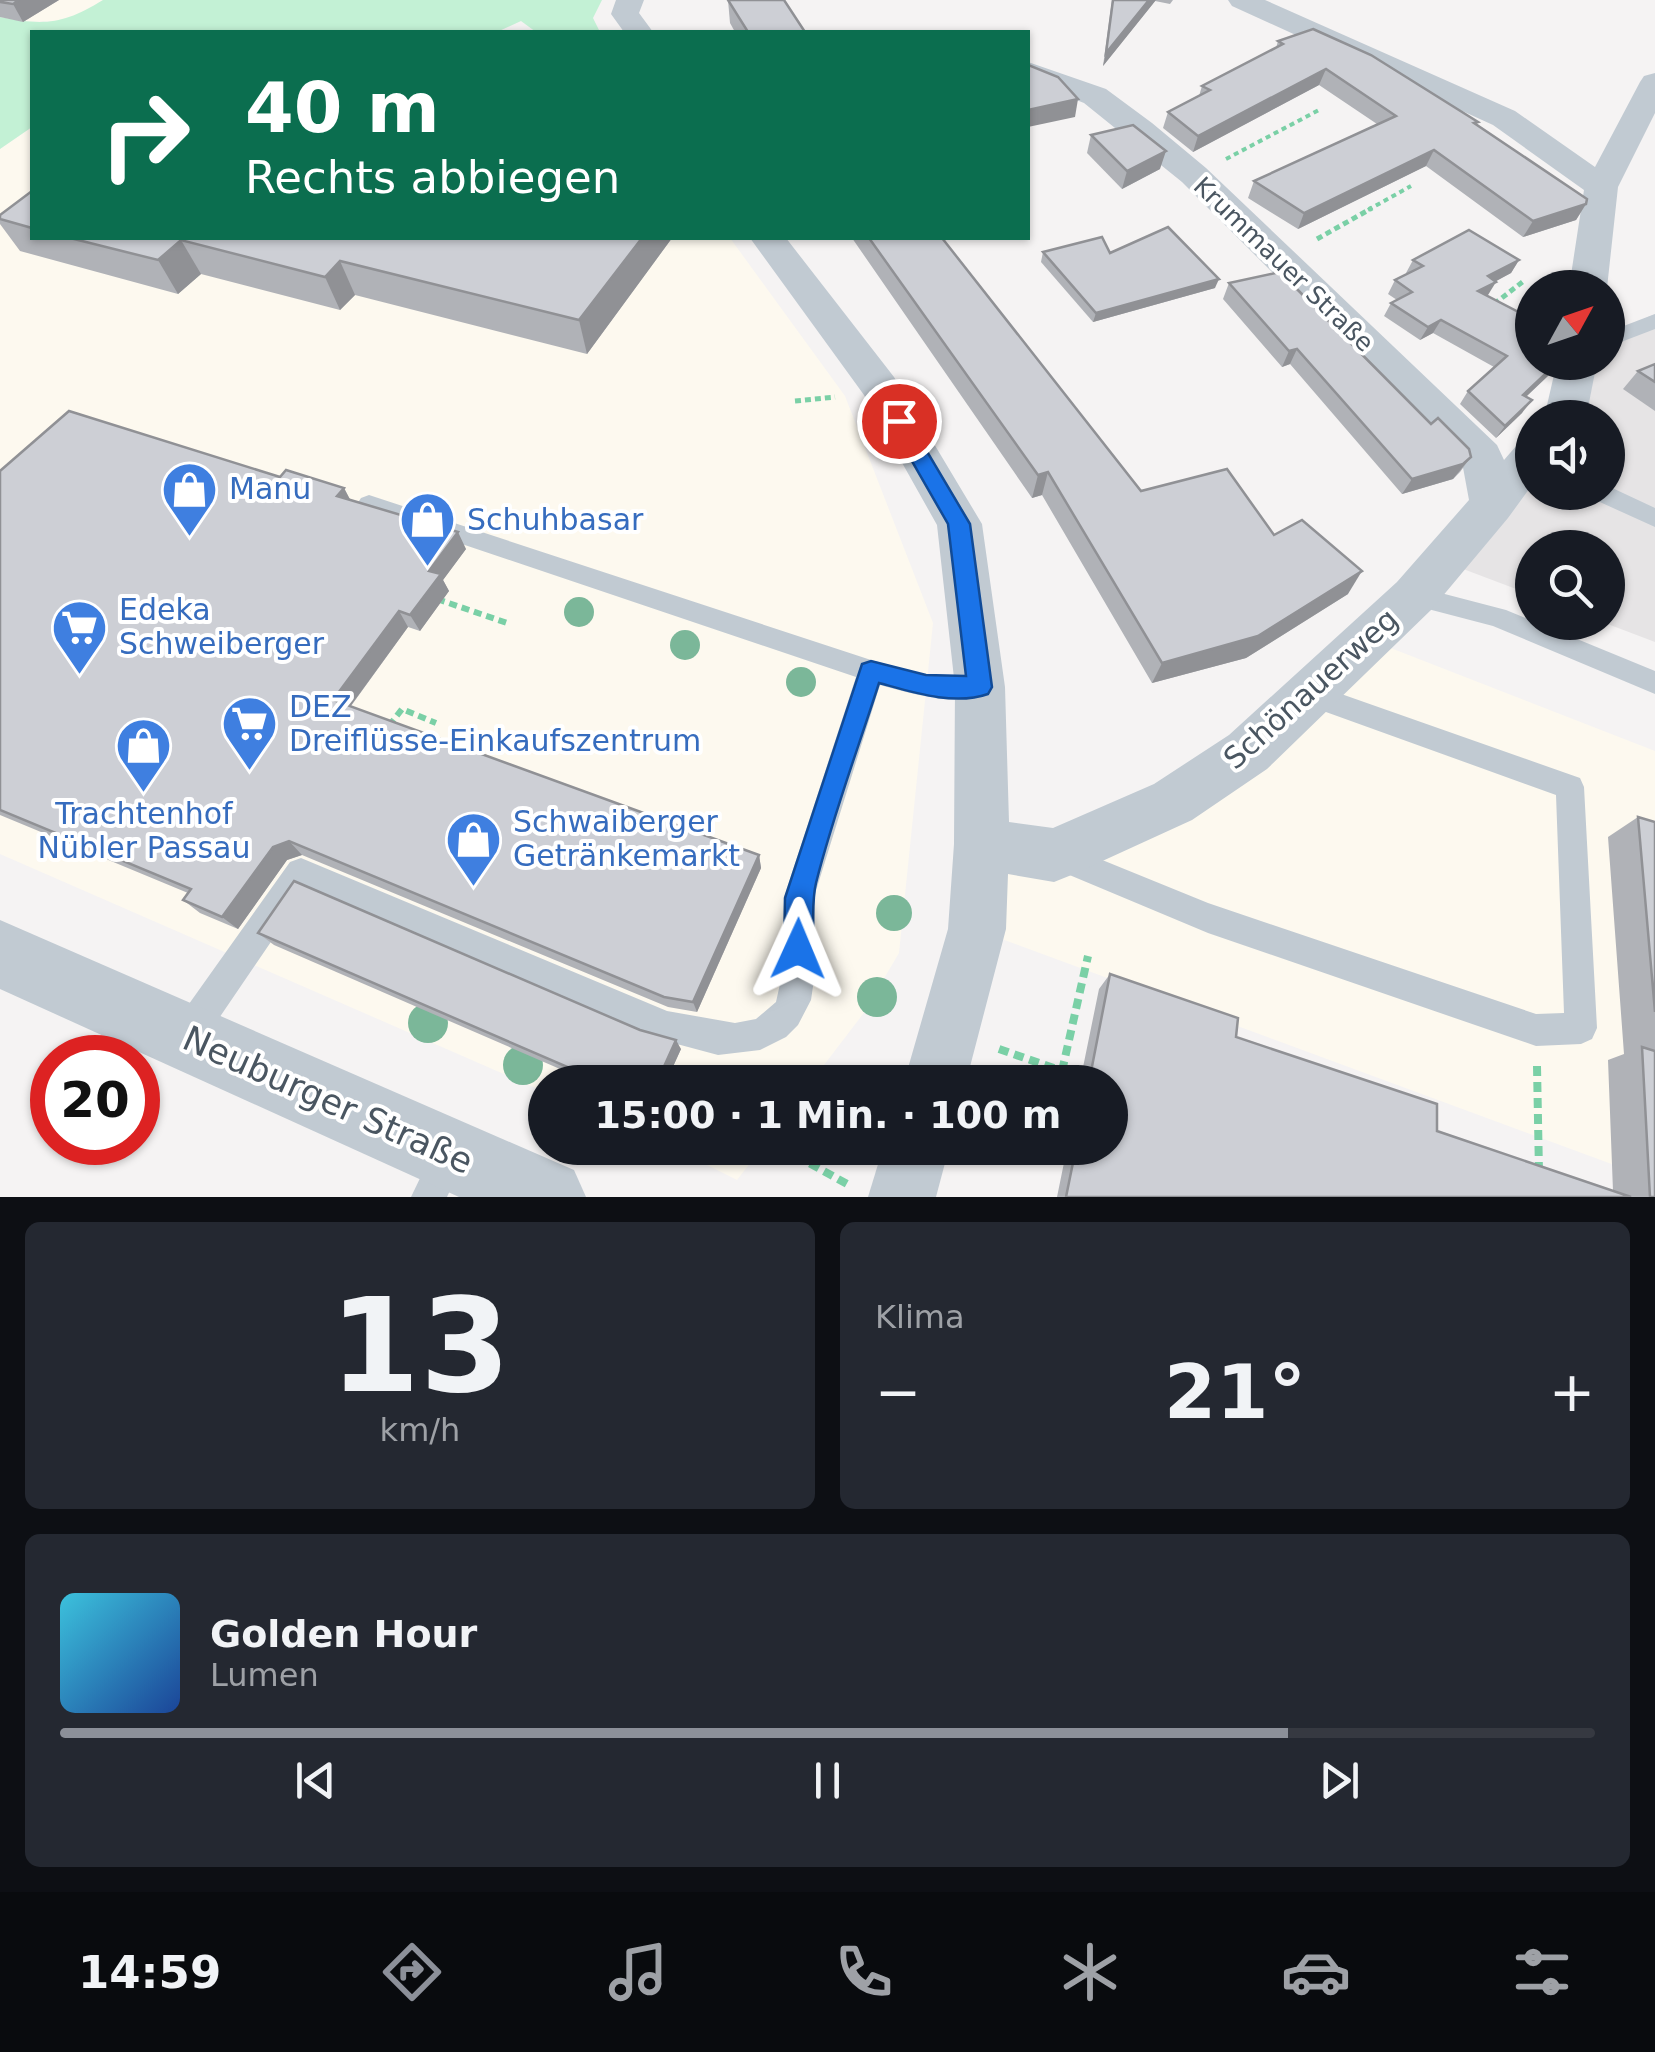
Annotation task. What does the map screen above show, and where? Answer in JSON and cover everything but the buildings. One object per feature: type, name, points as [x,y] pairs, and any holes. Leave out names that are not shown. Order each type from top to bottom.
[{"type":"street","points":[[630,0],[626,14],[638,30]]},
{"type":"street","points":[[1242,0],[1504,118],[1602,187]]},
{"type":"street","name":"Krummauer Straße","points":[[1030,72],[1096,96],[1194,175],[1482,456],[1492,506]]},
{"type":"street","points":[[1590,270],[1602,187],[1655,82]]},
{"type":"street","points":[[770,240],[880,386],[959,524],[980,687],[982,844],[978,929],[940,1065]]},
{"type":"street","name":"Schönauerweg","points":[[1054,854],[1173,802],[1248,752],[1414,596],[1515,479]]},
{"type":"street","points":[[982,844],[1054,854]]},
{"type":"street","name":"Neuburger Straße","points":[[0,954],[185,1038],[440,1175],[546,1197]]},
{"type":"street","points":[[878,1192],[901,1165]]},
{"type":"lane","points":[[1625,333],[1655,321]]},
{"type":"lane","points":[[369,504],[871,671],[926,686],[980,687]]},
{"type":"lane","points":[[1625,504],[1655,518]]},
{"type":"lane","points":[[1414,596],[1496,617],[1655,683]]},
{"type":"lane","points":[[185,1038],[301,872],[661,1026],[708,1037],[751,1038],[776,1025],[790,1010],[801,982],[796,923],[808,861],[871,671]]},
{"type":"lane","points":[[1054,854],[1208,918],[1536,1030],[1581,1028],[1570,787],[1310,695]]},
{"type":"path","points":[[1222,162],[1319,110]]},
{"type":"path","points":[[1307,244],[1412,186]]},
{"type":"path","points":[[1482,313],[1515,288]]},
{"type":"path","points":[[795,401],[845,396]]},
{"type":"path","points":[[431,596],[507,623]]},
{"type":"path","points":[[386,730],[402,709],[436,723]]},
{"type":"path","points":[[1063,1065],[1088,956]]},
{"type":"path","points":[[1537,1112],[1540,1185]]},
{"type":"path","points":[[819,1165],[878,1192]]},
{"type":"shaded area","points":[[0,0],[103,0],[70,21],[23,22],[0,17]]},
{"type":"shaded area","points":[[30,128],[30,240],[731,240],[845,396],[933,623],[899,953],[863,1014],[824,1065],[528,1065],[528,1085],[0,854],[0,149]]},
{"type":"shaded area","points":[[1655,314],[1655,642],[1625,631],[1625,530],[1515,530],[1515,589],[1442,561],[1515,469],[1515,510],[1625,510],[1625,400],[1562,400],[1569,380],[1625,380],[1625,327]]},
{"type":"shaded area","points":[[1365,638],[1655,751],[1655,1180],[980,931],[984,844],[1061,850],[1175,797]]},
{"type":"shaded area","points":[[707,1165],[749,1165],[737,1180]]},
{"type":"green space","points":[[103,0],[602,0],[593,18],[599,30],[533,30],[521,21],[501,30],[30,30],[30,128],[0,149],[0,17],[30,22],[54,21]]},
{"type":"place","name":"Manu","points":[[190,538]]},
{"type":"place","name":"Schuhbasar","points":[[428,569]]},
{"type":"place","name":"Edeka Schweiberger","points":[[80,676]]},
{"type":"place","name":"DEZ Dreiflüsse-Einkaufszentrum","points":[[250,773]]},
{"type":"place","name":"Trachtenhof Nübler Passau","points":[[144,795]]},
{"type":"place","name":"Schwaiberger Getränkemarkt","points":[[474,888]]},
{"type":"route","points":[[798,949],[796,923],[808,861],[871,671],[926,686],[980,687],[959,524],[899,421]]}]
